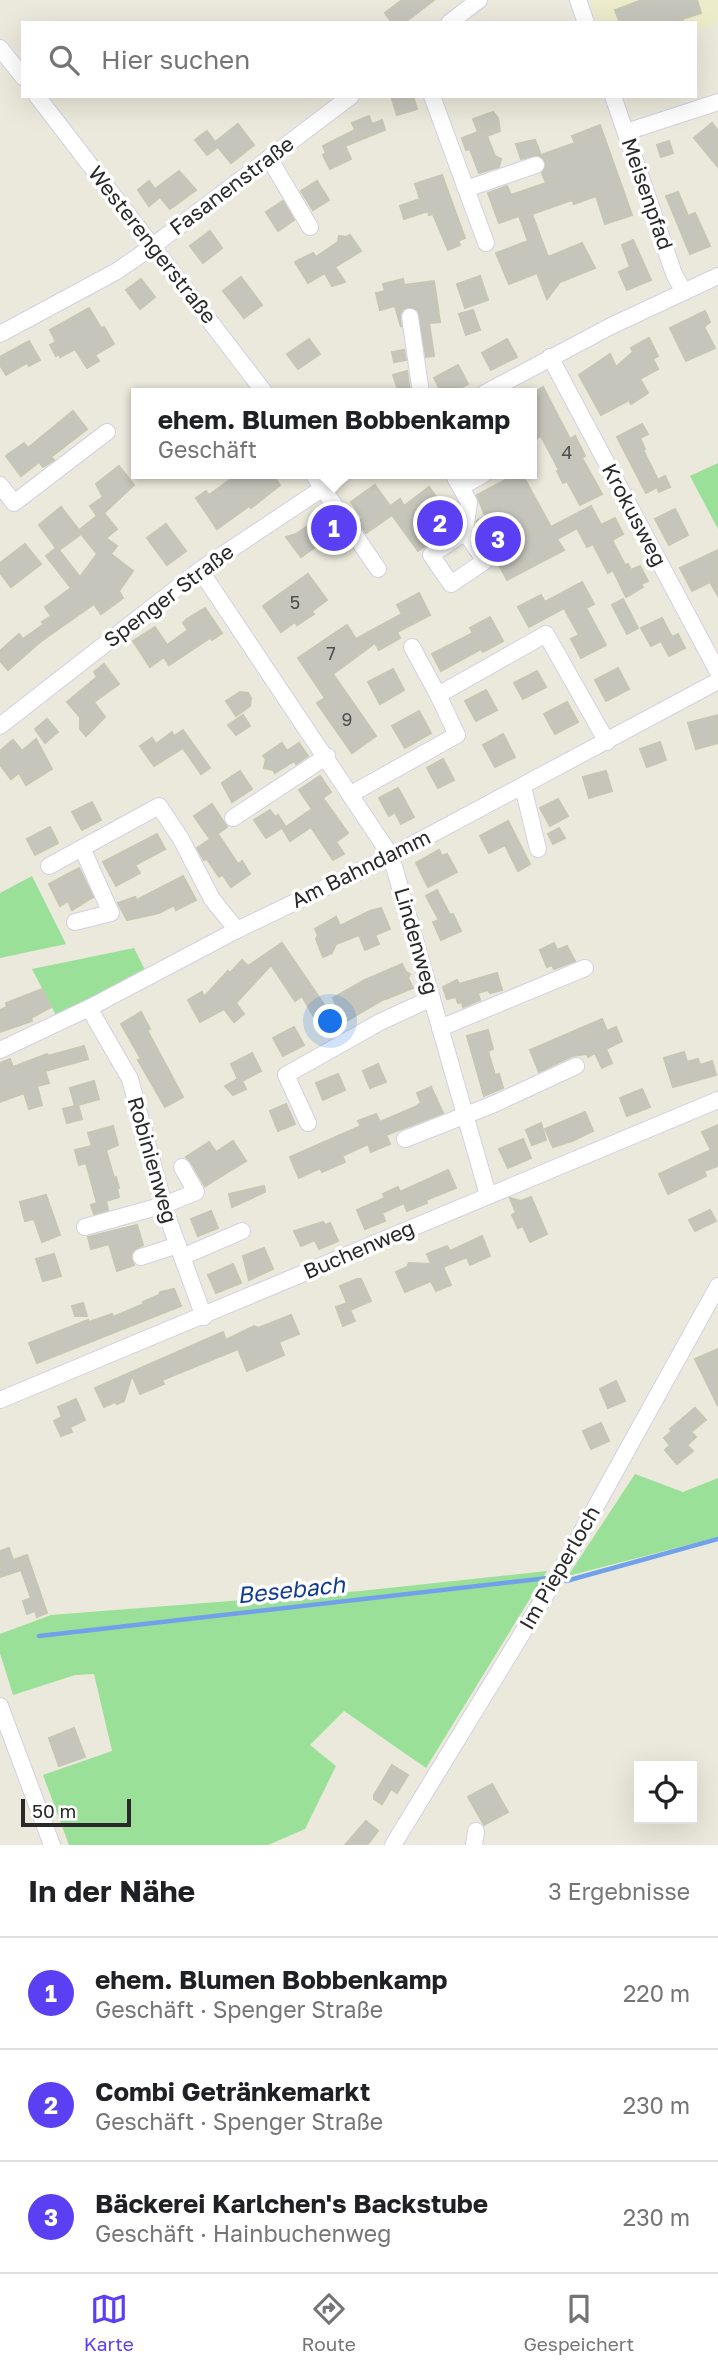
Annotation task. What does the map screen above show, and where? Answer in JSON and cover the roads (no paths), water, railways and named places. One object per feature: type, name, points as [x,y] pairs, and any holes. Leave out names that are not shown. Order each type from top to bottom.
[{"type":"street","points":[[452,21],[479,0]]},
{"type":"street","points":[[578,0],[585,21]]},
{"type":"street","points":[[0,48],[21,74]]},
{"type":"street","name":"Westerengerstraße","points":[[39,98],[261,388]]},
{"type":"street","name":"Fasanenstraße","points":[[0,334],[117,271],[348,98]]},
{"type":"street","points":[[433,98],[485,243]]},
{"type":"street","name":"Meisenpfad","points":[[614,98],[674,274],[683,290]]},
{"type":"street","points":[[626,132],[718,102]]},
{"type":"street","points":[[269,158],[310,227]]},
{"type":"street","points":[[466,189],[536,166]]},
{"type":"street","points":[[494,388],[683,290],[718,276]]},
{"type":"street","points":[[410,317],[420,388]]},
{"type":"street","name":"Krokusweg","points":[[550,357],[718,672]]},
{"type":"street","points":[[0,485],[13,503],[107,432]]},
{"type":"street","points":[[457,480],[470,502],[465,532]]},
{"type":"street","points":[[318,481],[378,569]]},
{"type":"street","name":"Spenger Straße","points":[[0,726],[318,481]]},
{"type":"street","name":"Lindenweg","points":[[200,570],[391,856],[488,1195]]},
{"type":"street","points":[[438,695],[546,634],[607,742]]},
{"type":"street","points":[[351,794],[457,735],[412,647]]},
{"type":"street","name":"Am Bahndamm","points":[[0,1050],[89,1008],[237,930],[391,856],[718,681]]},
{"type":"street","points":[[233,818],[327,757]]},
{"type":"street","points":[[523,787],[538,849]]},
{"type":"street","points":[[49,866],[159,806],[181,839],[212,899],[237,930]]},
{"type":"street","points":[[75,922],[111,913],[82,848]]},
{"type":"street","points":[[440,1028],[585,968]]},
{"type":"street","points":[[308,1123],[286,1075],[380,1022],[432,998]]},
{"type":"street","name":"Robinienweg","points":[[89,1008],[130,1079],[164,1205],[204,1317]]},
{"type":"street","points":[[405,1139],[494,1104],[576,1066]]},
{"type":"street","name":"Buchenweg","points":[[0,1400],[718,1100]]},
{"type":"street","points":[[85,1227],[164,1205],[196,1192],[182,1167]]},
{"type":"street","points":[[141,1257],[180,1251],[242,1231]]},
{"type":"street","name":"Im Pieperloch","points":[[393,1845],[559,1573],[718,1286]]},
{"type":"street","points":[[0,1706],[52,1845]]},
{"type":"waterway","name":"Besebach","points":[[566,1581],[718,1539]]},
{"type":"waterway","name":"Besebach","points":[[39,1636],[548,1578]]},
{"type":"place","name":"Combi Getränkemarkt","points":[[440,523]]},
{"type":"place","name":"ehem. Blumen Bobbenkamp","points":[[334,528]]},
{"type":"place","name":"Bäckerei Karlchen's Backstube","points":[[498,539]]}]
